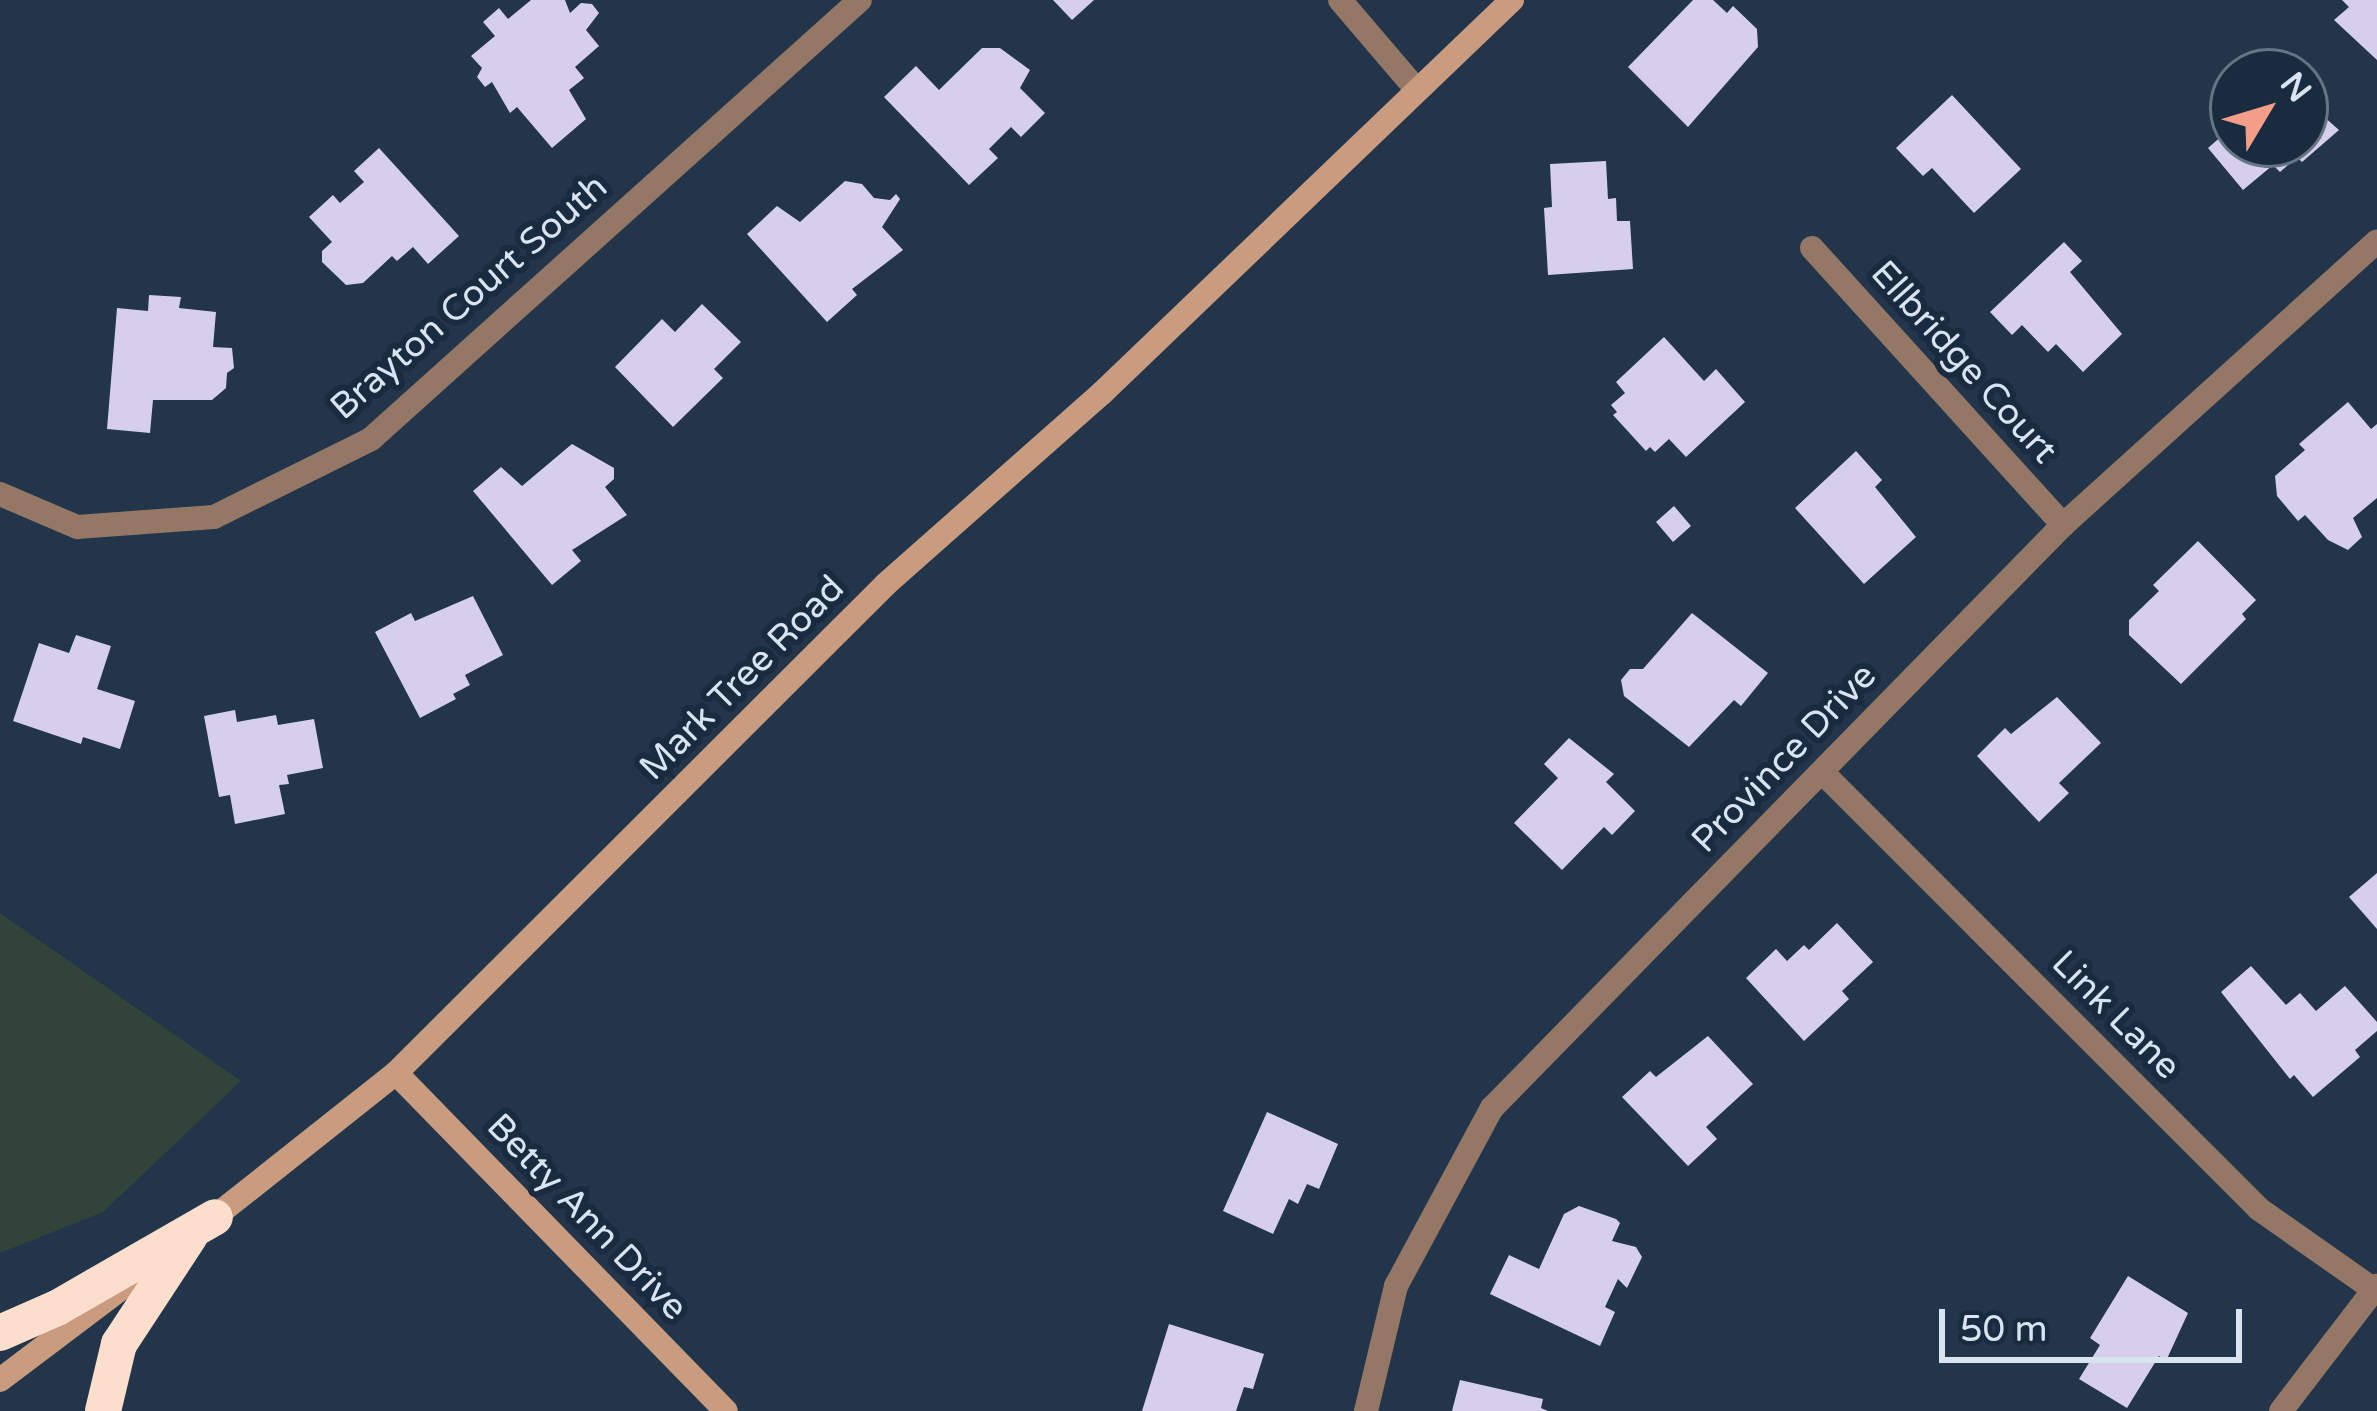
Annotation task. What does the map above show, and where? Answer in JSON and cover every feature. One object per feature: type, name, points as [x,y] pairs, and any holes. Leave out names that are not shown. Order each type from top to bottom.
[{"type":"highway","points":[[0,1333],[57,1308],[203,1226]]},
{"type":"highway","points":[[103,1411],[119,1344],[203,1226]]},
{"type":"main road","name":"Mark Tree Road","points":[[0,1380],[396,1073],[886,584],[1102,393],[1512,0]]},
{"type":"main road","name":"Betty Ann Drive","points":[[396,1073],[726,1411]]},
{"type":"street","name":"Brayton Court South","points":[[0,494],[77,526],[214,517],[371,439],[860,0]]},
{"type":"street","points":[[1340,0],[1417,89]]},
{"type":"street","name":"Province Drive","points":[[1366,1411],[1396,1286],[1492,1108],[2063,525],[2377,241]]},
{"type":"street","name":"Ellbridge Court","points":[[1812,248],[2063,525]]},
{"type":"street","name":"Link Lane","points":[[1822,773],[2259,1209],[2376,1290]]},
{"type":"street","points":[[2281,1411],[2376,1290]]},
{"type":"green space","points":[[0,913],[241,1081],[103,1212],[0,1253]]},
{"type":"building","points":[[531,0],[565,0],[570,13],[581,3],[592,4],[599,13],[586,30],[599,46],[575,67],[584,78],[569,90],[586,119],[552,148],[517,107],[510,113],[492,82],[485,87],[477,77],[482,68],[471,56],[495,36],[483,22],[499,8],[508,19]]},
{"type":"building","points":[[1053,0],[1094,0],[1072,20]]},
{"type":"building","points":[[1693,0],[1713,0],[1727,13],[1733,6],[1757,29],[1758,47],[1688,127],[1628,67]]},
{"type":"building","points":[[2342,0],[2377,0],[2377,60],[2334,20],[2349,7]]},
{"type":"building","points":[[982,48],[1000,48],[1030,70],[1020,88],[1045,113],[1021,137],[1011,127],[989,149],[998,158],[969,185],[884,97],[916,66],[939,90]]},
{"type":"building","points":[[1952,95],[2021,169],[1974,213],[1932,168],[1923,176],[1896,148]]},
{"type":"building","points":[[379,148],[459,236],[428,264],[413,247],[397,261],[392,256],[363,283],[346,285],[322,262],[322,251],[332,242],[309,217],[333,195],[340,203],[364,182],[354,171]]},
{"type":"building","points":[[1606,161],[1608,199],[1616,198],[1617,221],[1630,221],[1633,269],[1548,275],[1544,208],[1552,207],[1550,164]]},
{"type":"building","points":[[2225,168],[2269,168],[2243,190]]},
{"type":"building","points":[[845,181],[862,184],[874,198],[890,200],[896,194],[900,199],[882,227],[903,250],[852,289],[857,295],[827,322],[747,234],[777,206],[800,222]]},
{"type":"building","points":[[2064,242],[2082,261],[2070,272],[2122,334],[2083,372],[2056,344],[2048,352],[2022,325],[2012,335],[1990,312]]},
{"type":"building","points":[[149,295],[181,297],[179,308],[216,312],[213,347],[232,348],[234,368],[227,373],[226,388],[212,400],[153,400],[150,433],[107,429],[117,308],[148,311]]},
{"type":"building","points":[[702,304],[741,342],[714,369],[723,378],[673,427],[615,367],[662,319],[675,332]]},
{"type":"building","points":[[1664,337],[1704,381],[1716,369],[1745,402],[1686,457],[1669,439],[1655,452],[1650,447],[1646,451],[1613,415],[1617,412],[1611,405],[1625,393],[1616,382]]},
{"type":"building","points":[[2348,402],[2371,429],[2377,424],[2377,498],[2353,518],[2362,537],[2348,550],[2328,540],[2305,515],[2298,521],[2277,496],[2275,476],[2305,450],[2299,444]]},
{"type":"building","points":[[572,444],[614,468],[614,479],[605,487],[627,515],[572,550],[581,561],[552,585],[473,491],[501,467],[522,486]]},
{"type":"building","points":[[1856,451],[1882,480],[1875,487],[1916,537],[1864,584],[1795,508]]},
{"type":"building","points":[[1674,506],[1691,526],[1673,542],[1656,522]]},
{"type":"building","points":[[2198,541],[2256,600],[2242,614],[2246,619],[2181,684],[2129,635],[2129,620],[2159,591],[2153,585]]},
{"type":"building","points":[[473,596],[503,655],[465,675],[470,685],[453,694],[456,699],[420,718],[375,632],[411,613],[415,621]]},
{"type":"building","points":[[1692,613],[1768,673],[1741,706],[1734,700],[1689,747],[1624,696],[1621,680],[1630,669],[1643,669]]},
{"type":"building","points":[[76,635],[111,646],[97,689],[135,701],[120,749],[83,737],[81,744],[13,721],[39,643],[69,653]]},
{"type":"building","points":[[2057,697],[2101,743],[2059,783],[2069,793],[2039,822],[1977,756],[2005,728],[2011,734]]},
{"type":"building","points":[[235,710],[237,722],[276,715],[278,725],[314,719],[323,768],[287,775],[289,784],[279,785],[285,814],[235,824],[230,795],[219,797],[204,716]]},
{"type":"building","points":[[1569,738],[1614,774],[1606,782],[1635,811],[1612,835],[1604,827],[1562,870],[1514,823],[1558,778],[1544,764]]},
{"type":"building","points":[[2377,873],[2377,929],[2349,897]]},
{"type":"building","points":[[1837,923],[1873,962],[1842,991],[1849,999],[1804,1041],[1746,978],[1776,949],[1787,961],[1804,945],[1809,950]]},
{"type":"building","points":[[2251,966],[2286,1005],[2300,993],[2316,1011],[2345,986],[2377,1022],[2377,1031],[2355,1050],[2360,1057],[2313,1097],[2294,1075],[2290,1079],[2221,992]]},
{"type":"building","points":[[1708,1036],[1753,1084],[1706,1127],[1717,1139],[1688,1166],[1622,1097],[1650,1071],[1656,1077]]},
{"type":"building","points":[[1267,1112],[1338,1144],[1319,1189],[1307,1184],[1298,1204],[1289,1199],[1273,1234],[1223,1211]]},
{"type":"building","points":[[1579,1206],[1616,1219],[1620,1223],[1612,1241],[1636,1247],[1642,1257],[1627,1288],[1618,1279],[1605,1307],[1615,1312],[1600,1346],[1490,1294],[1509,1255],[1539,1269],[1564,1214]]},
{"type":"building","points":[[2128,1276],[2188,1313],[2166,1361],[2159,1356],[2127,1408],[2079,1379],[2100,1345],[2090,1338]]},
{"type":"building","points":[[1169,1324],[1264,1354],[1253,1389],[1244,1387],[1236,1411],[1142,1411]]},
{"type":"building","points":[[1460,1380],[1543,1399],[1541,1408],[1548,1411],[1452,1411]]}]
